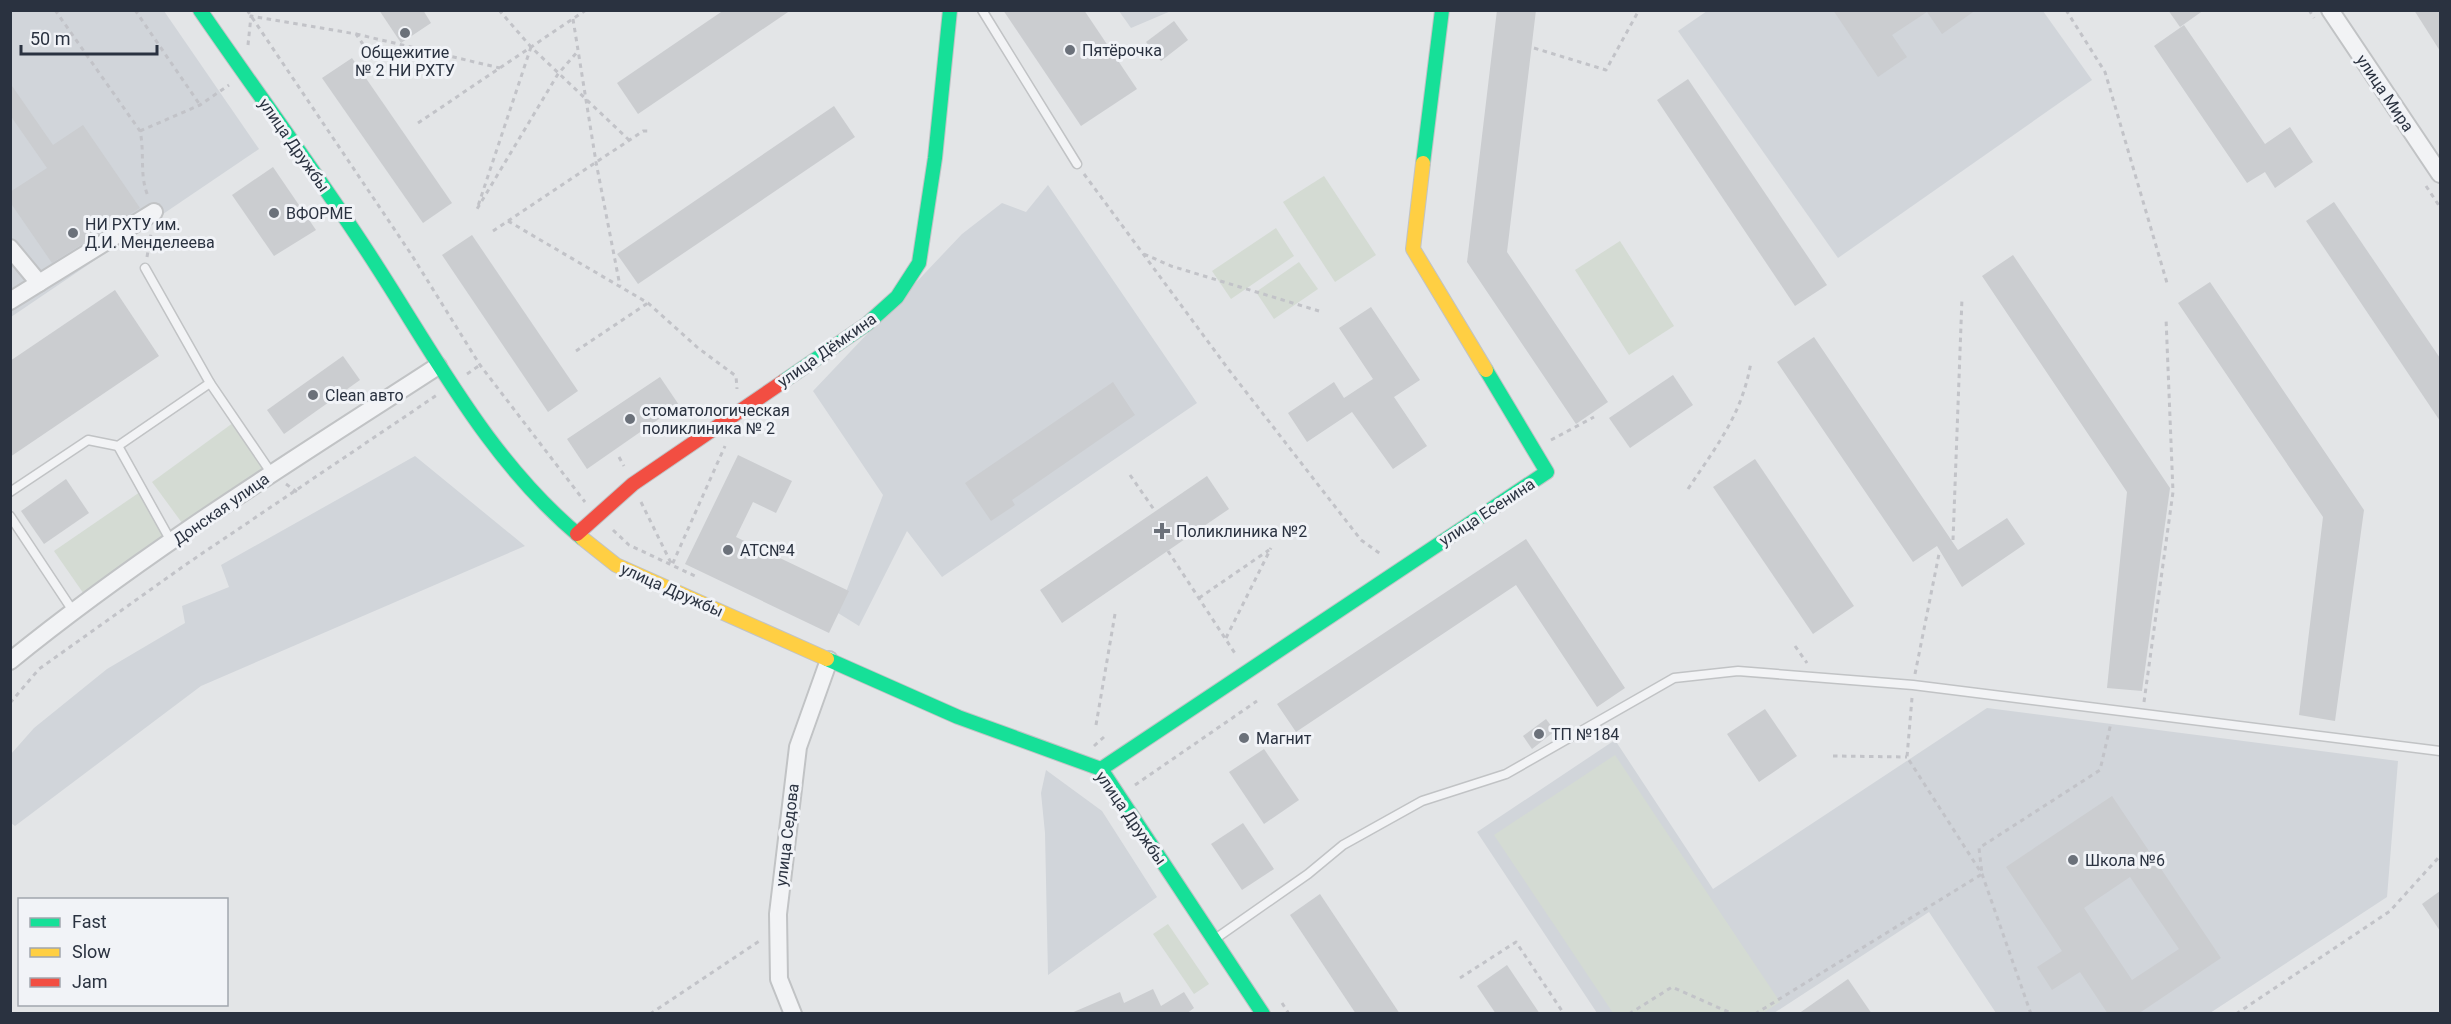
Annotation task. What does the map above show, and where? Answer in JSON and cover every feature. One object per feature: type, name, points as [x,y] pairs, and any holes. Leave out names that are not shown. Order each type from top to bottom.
[{"type":"street","name":"улица Дружбы","points":[[200,10],[378,267],[438,366],[534,494],[616,565],[958,717],[1103,767],[1263,1014]]},
{"type":"street","name":"улица Дёмкина","points":[[578,534],[633,484],[867,324],[897,297],[919,263],[935,158],[950,10]]},
{"type":"street","name":"улица Есенина","points":[[1103,767],[1547,472],[1413,249],[1442,10]]},
{"type":"street","name":"улица Мира","points":[[2330,10],[2440,174]]},
{"type":"street","points":[[10,301],[154,212]]},
{"type":"street","points":[[10,248],[39,283]]},
{"type":"street","name":"Донская улица","points":[[10,661],[73,611],[272,474],[438,366]]},
{"type":"street","name":"улица Седова","points":[[793,1014],[779,979],[777,935],[798,747],[829,660]]},
{"type":"lane","points":[[984,11],[1077,164]]},
{"type":"lane","points":[[145,268],[210,384],[272,474]]},
{"type":"lane","points":[[10,492],[88,440],[118,446],[210,384]]},
{"type":"lane","points":[[118,446],[172,543]]},
{"type":"lane","points":[[10,516],[73,611]]},
{"type":"lane","points":[[1214,939],[1308,874],[1343,845],[1422,801],[1506,774],[1674,678],[1738,671],[1913,685],[2440,751]]},
{"type":"path","points":[[55,10],[140,131],[144,153],[141,180],[154,212],[145,268]]},
{"type":"path","points":[[135,10],[200,105]]},
{"type":"path","points":[[247,10],[411,254],[480,365],[573,490],[629,545],[704,580]]},
{"type":"path","points":[[499,10],[531,47],[629,140]]},
{"type":"path","points":[[418,123],[586,10]]},
{"type":"path","points":[[1534,48],[1606,70],[1639,10]]},
{"type":"path","points":[[2066,10],[2105,72],[2167,283]]},
{"type":"path","points":[[140,131],[200,105],[244,74],[251,16]]},
{"type":"path","points":[[251,16],[356,34],[500,68]]},
{"type":"path","points":[[573,20],[596,162],[620,286]]},
{"type":"path","points":[[356,34],[379,68]]},
{"type":"path","points":[[531,47],[477,209],[558,74],[578,51]]},
{"type":"path","points":[[493,231],[643,131],[651,131]]},
{"type":"path","points":[[1077,164],[1228,370],[1361,540],[1401,568]]},
{"type":"path","points":[[508,221],[648,303],[698,348],[736,376],[740,411]]},
{"type":"path","points":[[1142,253],[1171,266],[1318,311]]},
{"type":"path","points":[[1953,540],[1962,298]]},
{"type":"path","points":[[576,351],[648,303]]},
{"type":"path","points":[[2143,713],[2173,492],[2166,318]]},
{"type":"path","points":[[1688,489],[1731,423],[1746,392],[1751,362]]},
{"type":"path","points":[[10,703],[39,669],[188,563],[480,365]]},
{"type":"path","points":[[1533,450],[1594,417]]},
{"type":"path","points":[[672,565],[726,441]]},
{"type":"path","points":[[619,457],[672,565]]},
{"type":"path","points":[[1130,475],[1155,512]]},
{"type":"path","points":[[1199,598],[1271,548],[1226,639]]},
{"type":"path","points":[[1168,551],[1247,670]]},
{"type":"path","points":[[1939,554],[1913,685],[1907,757],[1982,874]]},
{"type":"path","points":[[1096,725],[1115,614]]},
{"type":"path","points":[[1795,646],[1817,676]]},
{"type":"path","points":[[1134,786],[1257,701]]},
{"type":"path","points":[[2031,1014],[1982,874],[1979,848],[2100,770],[2114,709]]},
{"type":"path","points":[[1103,767],[1091,748],[1104,737]]},
{"type":"path","points":[[1833,756],[1907,757]]},
{"type":"path","points":[[1130,780],[1140,795]]},
{"type":"path","points":[[2236,1014],[2390,911],[2438,862],[2440,856]]},
{"type":"path","points":[[1755,1014],[1982,874]]},
{"type":"path","points":[[650,1014],[758,941],[777,935]]},
{"type":"path","points":[[1460,978],[1516,942],[1564,1014]]},
{"type":"path","points":[[1629,1014],[1672,987],[1733,1014]]},
{"type":"path","points":[[1276,994],[1289,1014]]},
{"type":"shaded area","name":"НИ РХТУ им. Д.И. Менделеева","points":[[11,11],[164,11],[259,149],[11,317]]},
{"type":"shaded area","points":[[1119,11],[1171,11],[1131,28]]},
{"type":"shaded area","points":[[1707,11],[2043,11],[2092,80],[1838,258],[1678,31]]},
{"type":"shaded area","points":[[1324,176],[1376,255],[1335,282],[1283,202]]},
{"type":"shaded area","points":[[1048,185],[1197,403],[942,577],[907,531],[859,626],[838,613],[883,495],[813,391],[962,234],[1002,203],[1026,212]]},
{"type":"shaded area","points":[[1276,228],[1294,256],[1231,299],[1212,271]]},
{"type":"shaded area","points":[[1620,241],[1674,326],[1629,355],[1575,270]]},
{"type":"shaded area","points":[[1299,262],[1318,289],[1274,319],[1256,292]]},
{"type":"shaded area","points":[[237,420],[270,465],[185,527],[152,482]]},
{"type":"shaded area","points":[[415,456],[525,546],[201,686],[15,826],[11,823],[11,754],[34,728],[107,669],[185,623],[182,606],[229,587],[221,565]]},
{"type":"shaded area","points":[[140,492],[172,538],[86,597],[54,551]]},
{"type":"shaded area","name":"Школа №6","points":[[1987,708],[2398,761],[2387,897],[2210,1013],[1996,1013],[1929,912],[1774,1013],[1597,1013],[1477,832],[1615,740],[1713,889]]},
{"type":"shaded area","points":[[1615,755],[1780,1002],[1763,1013],[1613,1013],[1494,835]]},
{"type":"shaded area","points":[[1046,770],[1102,811],[1157,897],[1048,975],[1045,833],[1041,793]]},
{"type":"shaded area","points":[[1168,924],[1209,984],[1194,994],[1153,934]]},
{"type":"building","name":"Общежитие № 2 НИ РХТУ","points":[[379,10],[423,10],[431,23],[401,43]]},
{"type":"building","points":[[724,10],[791,10],[638,114],[617,83]]},
{"type":"building","name":"Пятёрочка","points":[[1003,10],[1084,10],[1137,89],[1081,126]]},
{"type":"building","points":[[1497,10],[1536,10],[1507,252],[1608,402],[1576,424],[1467,262]]},
{"type":"building","points":[[1833,10],[1976,10],[1942,34],[1927,12],[1892,35],[1907,57],[1878,77]]},
{"type":"building","points":[[2168,10],[2204,10],[2180,27]]},
{"type":"building","points":[[2414,10],[2440,10],[2440,51]]},
{"type":"building","points":[[1174,21],[1188,40],[1161,61],[1146,42]]},
{"type":"building","points":[[2184,25],[2265,144],[2290,127],[2313,162],[2275,188],[2265,172],[2247,183],[2154,46]]},
{"type":"building","points":[[352,58],[452,203],[423,223],[322,78]]},
{"type":"building","points":[[1688,79],[1827,285],[1795,306],[1657,100]]},
{"type":"building","points":[[10,83],[53,145],[83,125],[140,208],[52,263],[10,202],[10,192],[47,168],[10,115]]},
{"type":"building","points":[[834,106],[855,137],[638,284],[617,254]]},
{"type":"building","name":"ВФОРМЕ","points":[[273,167],[316,230],[274,256],[232,195]]},
{"type":"building","points":[[2334,202],[2440,358],[2440,421],[2306,221]]},
{"type":"building","points":[[472,235],[578,391],[548,412],[442,255]]},
{"type":"building","points":[[2013,255],[2170,488],[2142,691],[2107,688],[2127,492],[1982,276]]},
{"type":"building","points":[[2210,282],[2364,510],[2335,721],[2299,715],[2323,517],[2178,303]]},
{"type":"building","points":[[115,290],[159,356],[10,457],[10,361]]},
{"type":"building","points":[[1371,307],[1420,380],[1394,397],[1427,446],[1393,469],[1352,412],[1307,442],[1288,413],[1334,382],[1344,398],[1373,379],[1339,328]]},
{"type":"building","points":[[1814,337],[1958,550],[2007,518],[2025,544],[1962,587],[1937,546],[1913,562],[1777,362]]},
{"type":"building","name":"Сlean авто","points":[[343,356],[360,380],[284,434],[267,410]]},
{"type":"building","points":[[1673,375],[1693,405],[1630,448],[1609,418]]},
{"type":"building","name":"стоматологическая поликлиника № 2","points":[[660,377],[679,405],[587,469],[567,439]]},
{"type":"building","points":[[1113,382],[1135,415],[1012,500],[1015,505],[991,521],[965,483]]},
{"type":"building","name":"АТС№4","points":[[738,455],[792,481],[776,513],[753,502],[736,537],[849,591],[829,633],[685,564]]},
{"type":"building","points":[[1755,459],[1854,606],[1813,634],[1713,487]]},
{"type":"building","name":"Поликлиника №2","points":[[1207,476],[1229,509],[1062,623],[1040,590]]},
{"type":"building","points":[[66,479],[89,513],[44,544],[21,511]]},
{"type":"building","points":[[1526,539],[1625,688],[1597,707],[1516,585],[1296,732],[1277,704]]},
{"type":"building","points":[[1765,709],[1797,756],[1759,782],[1727,734]]},
{"type":"building","name":"ТП №184","points":[[1546,719],[1555,731],[1532,749],[1523,736]]},
{"type":"building","points":[[1264,749],[1299,800],[1264,824],[1229,772]]},
{"type":"building","points":[[2112,796],[2221,958],[2138,1014],[2108,1014],[2080,972],[2052,990],[2037,967],[2062,951],[2006,867]],"holes":[[[2130,877],[2179,949],[2132,980],[2084,908]]]},
{"type":"building","points":[[1243,823],[1274,869],[1242,890],[1211,844]]},
{"type":"building","points":[[2440,891],[2440,931],[2422,904]]},
{"type":"building","points":[[1320,894],[1400,1014],[1356,1014],[1290,915]]},
{"type":"building","points":[[1507,965],[1540,1014],[1496,1014],[1477,986]]},
{"type":"building","points":[[1848,979],[1872,1014],[1798,1014]]},
{"type":"building","points":[[1153,989],[1161,1006],[1184,992],[1194,1008],[1186,1014],[1069,1014],[1120,992],[1124,1003]]},
{"type":"traffic: fast","points":[[200,10],[335,203],[446,376],[494,446],[550,509],[582,538]]},
{"type":"traffic: fast","points":[[784,381],[867,324],[897,297],[919,263],[935,158],[950,10]]},
{"type":"traffic: fast","points":[[1423,163],[1442,10]]},
{"type":"traffic: fast","points":[[1101,769],[1547,472],[1486,370]]},
{"type":"traffic: fast","points":[[827,659],[958,717],[1101,769],[1263,1014]]},
{"type":"traffic: slow","points":[[1423,163],[1413,249],[1486,370]]},
{"type":"traffic: slow","points":[[582,538],[616,565],[827,659]]},
{"type":"traffic: jam","points":[[577,534],[633,484],[784,381]]},
{"type":"place","name":"Общежитие № 2 НИ РХТУ","points":[[405,33]]},
{"type":"place","name":"Пятёрочка","points":[[1070,50]]},
{"type":"place","name":"ВФОРМЕ","points":[[274,213]]},
{"type":"place","name":"НИ РХТУ им. Д.И. Менделеева","points":[[73,233]]},
{"type":"place","name":"Сlean авто","points":[[313,395]]},
{"type":"place","name":"стоматологическая поликлиника № 2","points":[[630,419]]},
{"type":"place","name":"Поликлиника №2","points":[[1162,531]]},
{"type":"place","name":"АТС№4","points":[[728,550]]},
{"type":"place","name":"ТП №184","points":[[1539,734]]},
{"type":"place","name":"Магнит","points":[[1244,738]]},
{"type":"place","name":"Школа №6","points":[[2073,860]]}]
